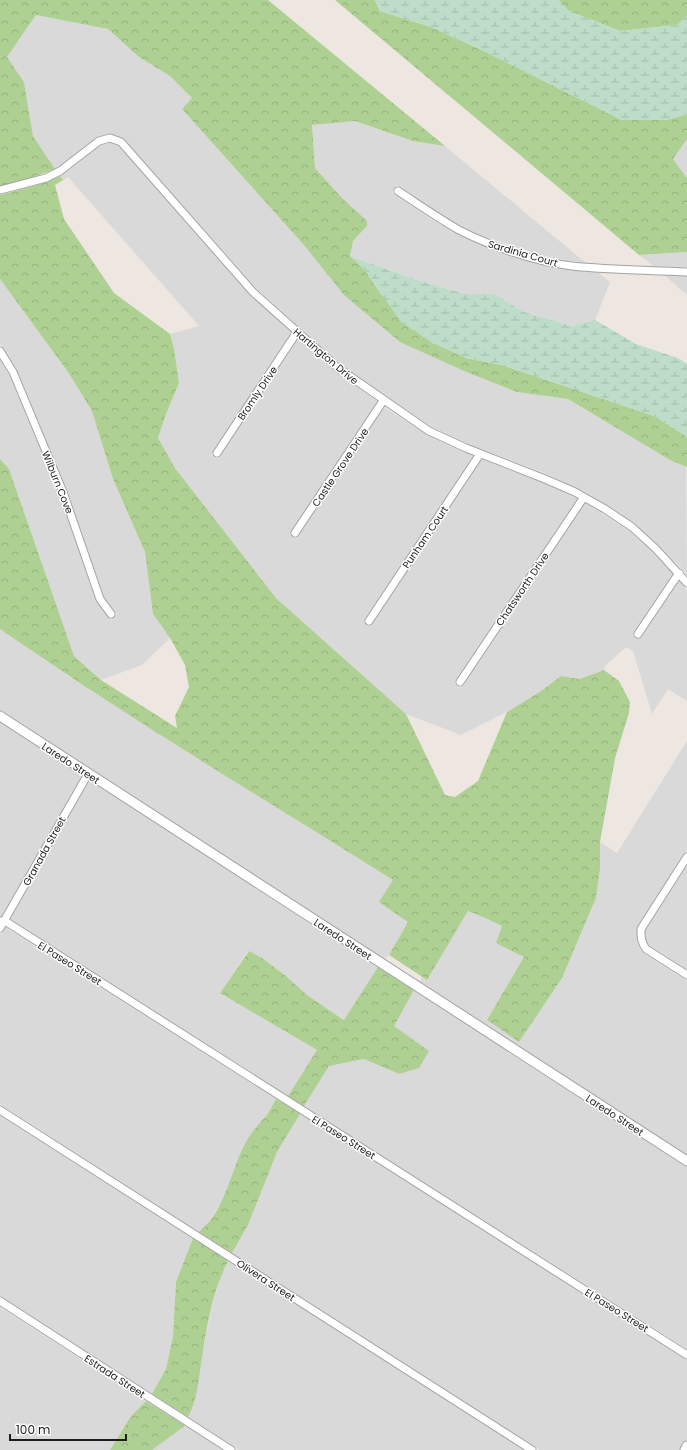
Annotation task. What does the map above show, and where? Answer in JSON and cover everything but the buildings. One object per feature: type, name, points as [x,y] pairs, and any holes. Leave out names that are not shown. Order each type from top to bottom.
[{"type":"street","name":"Hartington Drive","points":[[0,190],[46,178],[60,171],[99,141],[110,138],[121,142],[253,292],[338,368],[429,431],[480,454],[584,496],[632,527],[656,549],[687,583]]},
{"type":"street","name":"Sardinia Court","points":[[398,190],[435,216],[460,230],[484,241],[542,260],[570,265],[610,269],[687,272]]},
{"type":"street","name":"Bromly Drive","points":[[217,453],[297,332]]},
{"type":"street","name":"Wilburn Cove","points":[[0,351],[16,380],[63,492],[100,599],[111,614]]},
{"type":"street","name":"Castle Grove Drive","points":[[295,533],[384,400]]},
{"type":"street","name":"Punham Court","points":[[369,621],[480,454]]},
{"type":"street","name":"Chatsworth Drive","points":[[460,682],[584,496]]},
{"type":"street","points":[[638,634],[679,573]]},
{"type":"street","name":"Laredo Street","points":[[0,716],[687,1161]]},
{"type":"street","name":"Granada Street","points":[[0,928],[2,921],[88,774]]},
{"type":"street","points":[[687,857],[641,929],[642,944],[646,949],[687,975]]},
{"type":"street","name":"El Paseo Street","points":[[2,921],[687,1355]]},
{"type":"street","name":"Olivera Street","points":[[0,1110],[532,1450]]},
{"type":"street","name":"Estrada Street","points":[[0,1301],[230,1450]]},
{"type":"street","points":[[685,1450],[687,1446]]},
{"type":"shaded area","points":[[36,15],[108,29],[139,57],[170,76],[192,98],[182,109],[303,244],[344,295],[471,374],[517,392],[568,399],[670,460],[686,466],[687,576],[685,572],[658,545],[634,524],[607,505],[584,491],[547,474],[468,444],[432,427],[341,365],[256,288],[124,139],[112,134],[99,137],[86,145],[64,164],[55,169],[33,136],[24,82],[7,57]]},
{"type":"shaded area","points":[[355,121],[413,141],[445,146],[586,263],[544,256],[486,237],[462,227],[397,185],[392,192],[433,220],[458,234],[511,255],[541,264],[569,270],[598,272],[610,282],[595,320],[572,326],[524,312],[494,294],[465,294],[417,280],[350,256],[353,241],[367,226],[367,221],[342,198],[315,168],[312,125]]},
{"type":"shaded area","points":[[687,139],[687,178],[673,159]]},
{"type":"shaded area","points":[[109,143],[118,146],[126,154],[250,295],[292,333],[211,455],[218,459],[298,338],[336,372],[378,402],[290,535],[296,539],[384,407],[427,435],[474,456],[364,622],[370,626],[481,459],[543,483],[578,499],[455,684],[461,688],[585,502],[629,531],[653,552],[674,574],[633,635],[639,639],[679,580],[687,591],[687,701],[668,689],[652,714],[633,651],[626,647],[605,666],[604,670],[580,679],[561,676],[541,691],[507,712],[461,735],[406,714],[276,598],[175,468],[158,438],[179,383],[174,349],[170,334],[199,326],[68,177],[63,180],[60,176],[100,145]]},
{"type":"shaded area","points":[[687,252],[687,267],[653,266],[639,255]]},
{"type":"shaded area","points":[[664,275],[687,276],[687,295]]},
{"type":"shaded area","points":[[0,279],[68,372],[92,411],[113,479],[145,552],[153,614],[170,638],[142,665],[101,680],[74,656],[9,469],[0,459],[0,359],[9,375],[59,494],[96,601],[111,620],[117,614],[103,596],[67,489],[17,370],[0,343]]},
{"type":"shaded area","points":[[0,629],[64,673],[181,748],[230,777],[393,880],[408,922],[389,955],[384,960],[0,711]]},
{"type":"shaded area","points":[[0,722],[82,776],[2,917],[0,917]]},
{"type":"shaded area","points":[[687,741],[687,850],[638,927],[637,940],[643,953],[687,981],[687,1156],[419,983],[422,977],[427,980],[468,911],[502,926],[524,957],[487,1020],[519,1042],[562,978],[596,898],[600,869],[600,842],[617,853]]},
{"type":"shaded area","points":[[89,780],[378,967],[345,1020],[307,995],[286,976],[262,958],[248,951],[220,993],[317,1050],[288,1096],[10,919]]},
{"type":"shaded area","points":[[687,865],[687,970],[649,945],[646,942],[645,930]]},
{"type":"shaded area","points":[[5,927],[276,1099],[234,1170],[225,1196],[206,1226],[199,1232],[0,1104],[0,935]]},
{"type":"shaded area","points":[[414,990],[687,1167],[687,1349],[304,1106],[329,1066],[364,1059],[399,1074],[429,1051],[393,1026]]},
{"type":"shaded area","points":[[300,1114],[687,1360],[687,1439],[680,1450],[540,1450],[232,1253],[248,1225],[277,1152]]},
{"type":"shaded area","points":[[0,1115],[193,1238],[176,1282],[173,1336],[166,1369],[152,1394],[0,1296]]},
{"type":"shaded area","points":[[228,1261],[524,1450],[239,1450],[188,1417],[193,1408],[203,1348],[212,1307],[221,1275]]},
{"type":"shaded area","points":[[0,1307],[146,1401],[131,1416],[110,1450],[0,1450]]},
{"type":"shaded area","points":[[184,1425],[222,1450],[152,1450]]},
{"type":"green space","points":[[0,0],[268,0],[445,146],[413,141],[355,121],[312,125],[315,168],[342,198],[367,221],[367,226],[353,241],[350,256],[364,269],[381,294],[466,358],[502,365],[654,416],[687,437],[687,467],[670,460],[568,399],[517,392],[471,374],[400,342],[344,295],[303,244],[182,109],[192,98],[170,76],[139,57],[108,29],[36,15],[7,57],[24,82],[33,136],[55,169],[31,178],[0,186]]},
{"type":"green space","points":[[335,0],[375,0],[380,11],[431,27],[484,51],[622,120],[666,120],[687,114],[687,139],[673,159],[687,178],[687,252],[639,255]]},
{"type":"green space","points":[[375,0],[558,0],[569,11],[620,31],[677,25],[687,16],[687,114],[666,120],[622,120],[484,51],[431,27],[380,11]]},
{"type":"green space","points":[[558,0],[687,0],[687,16],[677,25],[620,31],[569,11]]},
{"type":"green space","points":[[60,176],[63,180],[55,185],[64,219],[114,293],[170,334],[174,349],[179,383],[158,438],[175,468],[276,598],[406,714],[445,795],[455,797],[478,781],[507,712],[541,691],[561,676],[580,679],[604,670],[619,681],[630,702],[629,713],[615,758],[600,842],[600,869],[596,898],[562,978],[519,1042],[487,1020],[524,957],[496,943],[502,926],[468,911],[427,980],[389,955],[408,922],[379,902],[393,880],[146,726],[0,629],[0,459],[9,469],[74,656],[101,680],[177,728],[175,716],[189,687],[185,665],[170,638],[153,614],[145,552],[113,479],[92,411],[68,372],[0,279],[0,195],[47,182]]},
{"type":"green space","points":[[350,256],[417,280],[465,294],[494,294],[524,312],[572,326],[595,320],[636,344],[678,358],[687,364],[687,437],[654,416],[502,365],[466,358],[432,343],[401,322],[364,269]]},
{"type":"green space","points":[[249,951],[262,958],[286,976],[307,995],[344,1020],[378,967],[414,990],[394,1026],[429,1051],[419,1068],[399,1074],[364,1059],[329,1066],[304,1106],[288,1096],[317,1050],[220,993]]},
{"type":"green space","points":[[276,1099],[300,1114],[277,1152],[248,1225],[232,1253],[199,1232],[209,1222],[223,1199],[243,1149],[251,1134],[267,1115]]},
{"type":"green space","points":[[193,1238],[228,1261],[222,1273],[210,1311],[197,1392],[188,1417],[152,1394],[166,1369],[173,1336],[176,1282]]},
{"type":"green space","points":[[146,1401],[184,1425],[183,1427],[152,1450],[110,1450],[131,1416]]}]
